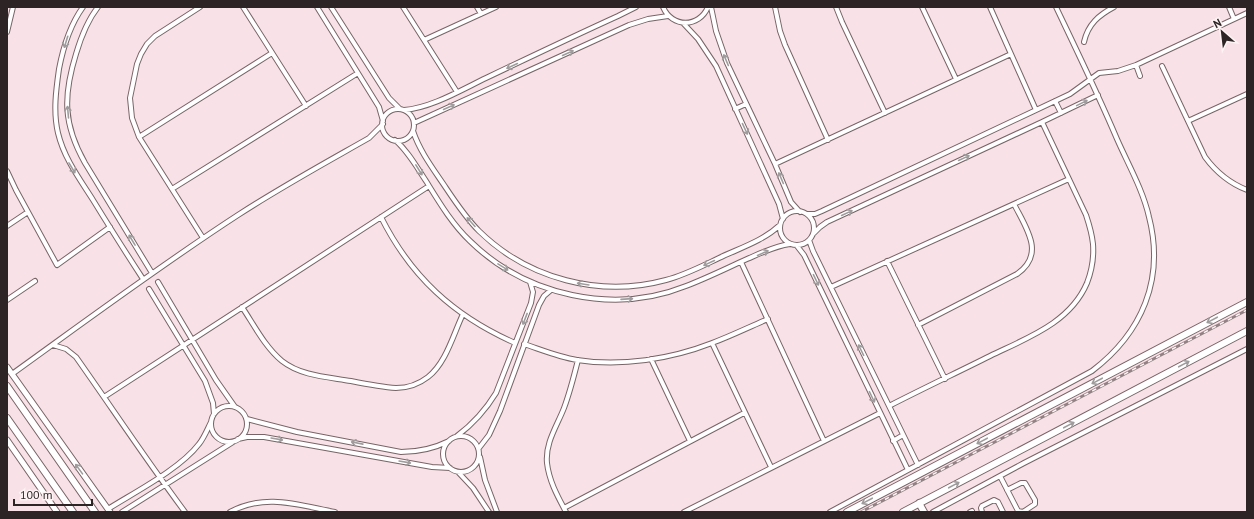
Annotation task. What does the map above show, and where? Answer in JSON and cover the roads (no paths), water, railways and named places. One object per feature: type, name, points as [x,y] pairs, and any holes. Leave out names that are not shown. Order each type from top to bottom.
[{"type":"main road","points":[[847,512],[1247,302]]},
{"type":"main road","points":[[903,512],[1247,331]]},
{"type":"main road","points":[[7,386],[95,512]]},
{"type":"main road","points":[[7,418],[73,512]]},
{"type":"main road","points":[[919,504],[924,512]]},
{"type":"street","points":[[7,32],[13,7]]},
{"type":"street","points":[[83,7],[68,36],[60,64],[55,120],[67,160],[143,279]]},
{"type":"street","points":[[98,7],[85,28],[70,74],[67,98],[71,132],[76,148],[84,163],[152,273]]},
{"type":"street","points":[[200,7],[155,36],[147,44],[137,64],[130,98],[132,118],[139,137],[204,238]]},
{"type":"street","points":[[243,7],[306,106]]},
{"type":"street","points":[[317,7],[379,107],[385,133],[395,140],[408,153],[447,214],[470,241],[498,264],[529,282],[551,290],[575,296],[602,299],[644,297],[685,287],[776,247],[790,244]]},
{"type":"street","points":[[331,7],[389,98],[402,110],[411,115],[414,123],[413,131],[422,150],[456,202],[479,231],[507,254],[540,272],[569,281],[593,286],[612,287],[630,286],[666,280],[684,274],[763,238],[780,225],[783,219],[790,213],[800,212],[815,214],[822,211],[1055,101],[1075,91],[1090,78],[1100,72],[1118,71],[1136,65],[1247,13]]},
{"type":"street","points":[[403,7],[457,92]]},
{"type":"street","points":[[477,7],[481,14]]},
{"type":"street","points":[[424,40],[496,7]]},
{"type":"street","points":[[12,374],[143,279],[204,238],[264,199],[369,138],[383,122],[388,113],[392,111],[416,109],[427,105],[636,7]]},
{"type":"street","points":[[663,7],[668,16],[675,21],[683,23],[692,22],[700,18],[709,7]]},
{"type":"street","points":[[709,7],[721,47],[746,104],[775,164],[791,202],[800,212]]},
{"type":"street","points":[[775,7],[780,31],[785,45],[828,140]]},
{"type":"street","points":[[836,7],[885,112]]},
{"type":"street","points":[[922,7],[956,79]]},
{"type":"street","points":[[990,7],[1036,110]]},
{"type":"street","points":[[830,512],[1092,371],[1115,351],[1125,339],[1141,313],[1149,292],[1154,261],[1154,238],[1149,216],[1142,195],[1098,95],[1056,7]]},
{"type":"street","points":[[1084,42],[1087,31],[1093,22],[1100,15],[1114,7]]},
{"type":"street","points":[[1229,7],[1234,19]]},
{"type":"street","points":[[414,123],[630,25],[648,19],[668,16]]},
{"type":"street","points":[[683,23],[698,39],[710,57],[780,204],[783,219]]},
{"type":"street","points":[[139,137],[272,53]]},
{"type":"street","points":[[775,164],[1011,54]]},
{"type":"street","points":[[1136,65],[1140,76]]},
{"type":"street","points":[[1162,66],[1205,157],[1226,180],[1247,190]]},
{"type":"street","points":[[172,189],[358,73]]},
{"type":"street","points":[[1188,121],[1247,94]]},
{"type":"street","points":[[780,225],[780,233],[784,240],[797,246],[806,243],[814,233],[827,222],[1098,95]]},
{"type":"street","points":[[1055,101],[1061,113]]},
{"type":"street","points":[[736,109],[746,104]]},
{"type":"street","points":[[889,406],[1043,329],[1068,312],[1077,300],[1091,273],[1093,243],[1086,214],[1042,122]]},
{"type":"street","points":[[395,140],[403,140],[407,138],[413,131]]},
{"type":"street","points":[[7,171],[57,265],[110,227]]},
{"type":"street","points":[[831,287],[1069,179]]},
{"type":"street","points":[[104,397],[429,186]]},
{"type":"street","points":[[918,325],[1017,274],[1028,264],[1033,250],[1032,242],[1014,204]]},
{"type":"street","points":[[7,226],[28,212]]},
{"type":"street","points":[[807,214],[813,222],[814,233]]},
{"type":"street","points":[[381,217],[391,237],[406,259],[442,298],[479,325],[515,343]]},
{"type":"street","points":[[809,240],[918,465]]},
{"type":"street","points":[[797,246],[804,255],[908,470]]},
{"type":"street","points":[[887,261],[945,378]]},
{"type":"street","points":[[741,262],[824,441]]},
{"type":"street","points":[[7,300],[35,281]]},
{"type":"street","points":[[122,512],[238,439],[246,431],[247,425],[247,419],[244,414],[235,407],[222,389],[158,282]]},
{"type":"street","points":[[247,419],[298,432],[402,452],[426,450],[449,441],[479,417],[496,393],[533,298],[533,292],[529,282]]},
{"type":"street","points":[[149,289],[205,381],[213,403],[214,414]]},
{"type":"street","points":[[478,448],[486,439],[492,428],[541,300],[551,290]]},
{"type":"street","points":[[242,307],[274,353],[292,368],[314,374],[377,386],[397,388],[417,384],[435,372],[441,363],[463,314]]},
{"type":"street","points":[[524,344],[578,360],[621,362],[651,359],[687,351],[712,343],[768,319]]},
{"type":"street","points":[[712,343],[771,467]]},
{"type":"street","points":[[53,345],[66,349],[76,357],[185,512]]},
{"type":"street","points":[[934,512],[1000,476],[1247,349]]},
{"type":"street","points":[[651,359],[690,441]]},
{"type":"street","points":[[578,360],[568,397],[553,432],[547,454],[550,478],[565,510],[744,413]]},
{"type":"street","points":[[7,367],[109,510],[159,477],[190,454],[206,434],[214,414],[218,409],[229,406],[235,407]]},
{"type":"street","points":[[684,512],[880,413]]},
{"type":"street","points":[[211,422],[212,429],[220,440],[233,442]]},
{"type":"street","points":[[893,441],[904,435]]},
{"type":"street","points":[[457,436],[472,439],[478,448],[485,480],[497,512]]},
{"type":"street","points":[[238,439],[264,437],[432,467],[450,468],[464,472],[469,470],[478,461],[479,455]]},
{"type":"street","points":[[7,440],[57,512]]},
{"type":"street","points":[[449,441],[443,455],[444,460],[450,468]]},
{"type":"street","points":[[457,471],[473,488],[489,512]]},
{"type":"street","points":[[1000,476],[1007,490],[1018,511],[1023,512],[1035,504],[1035,500],[1025,483],[1021,483],[1007,490]]},
{"type":"street","points":[[982,512],[980,508],[994,500],[998,502],[1003,512]]},
{"type":"street","points":[[230,512],[240,506],[262,501],[274,501],[335,512]]},
{"type":"railway","points":[[861,512],[1247,310]]}]
